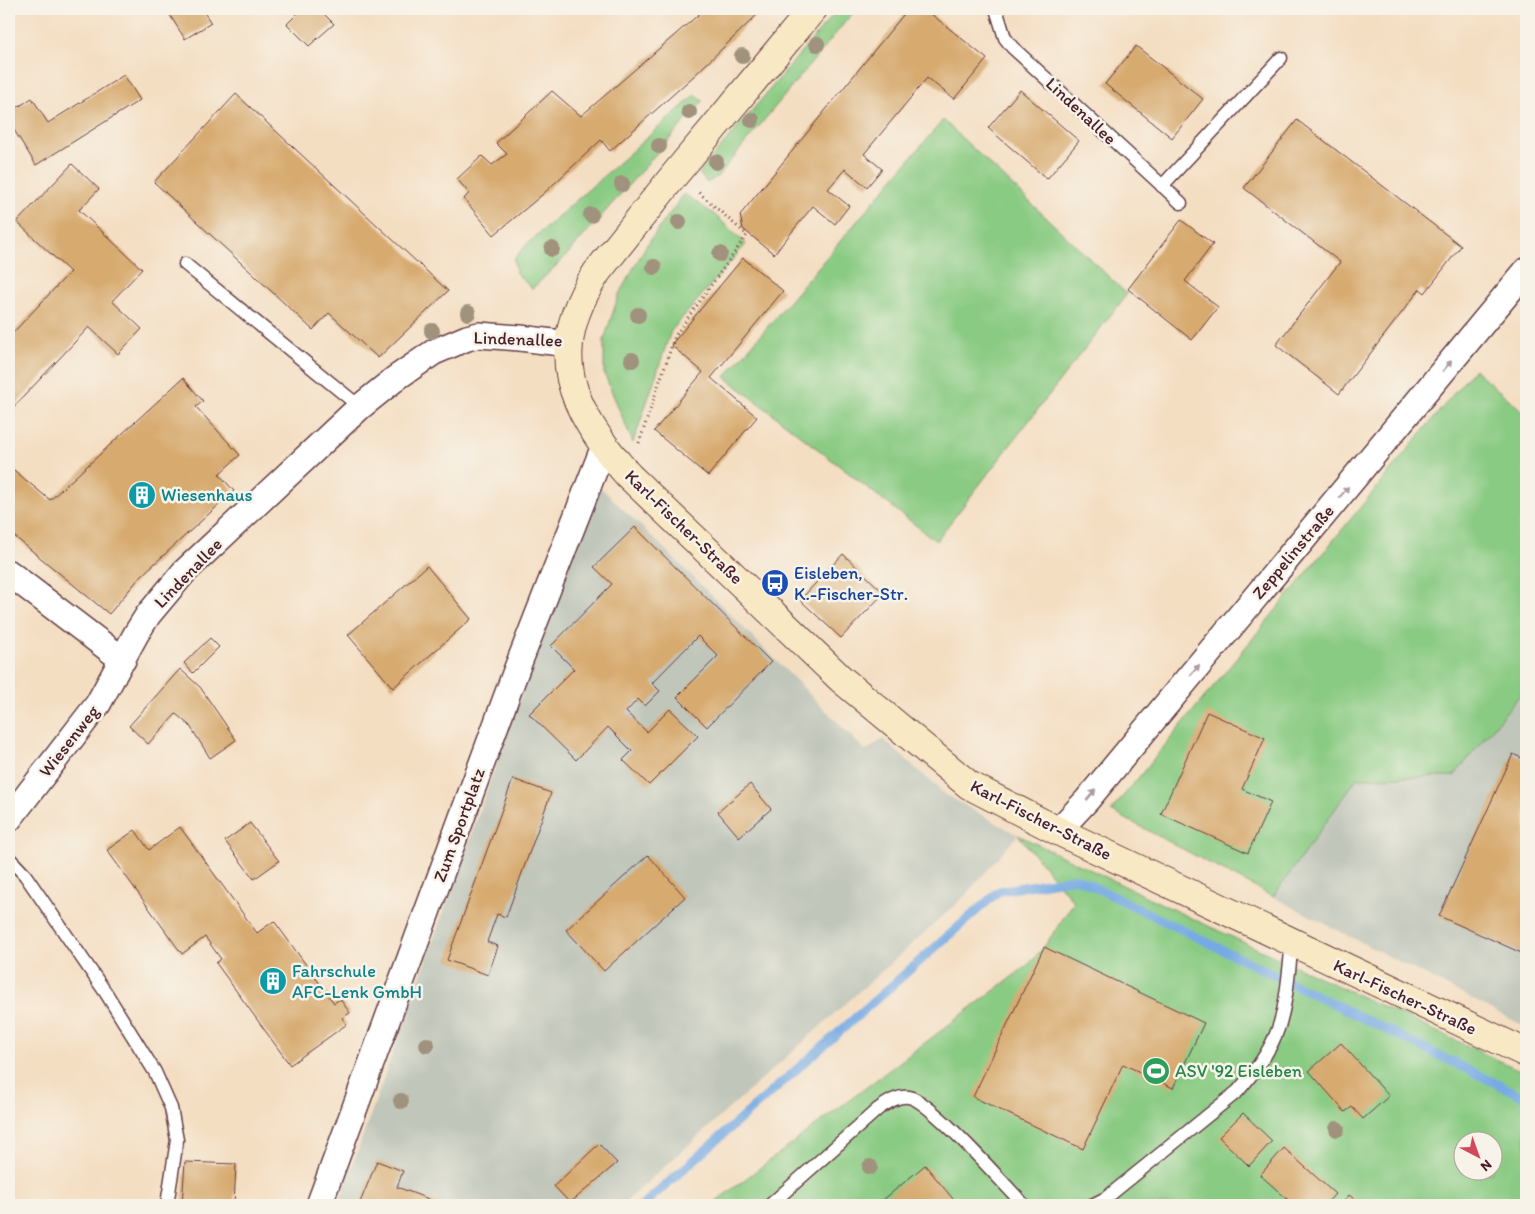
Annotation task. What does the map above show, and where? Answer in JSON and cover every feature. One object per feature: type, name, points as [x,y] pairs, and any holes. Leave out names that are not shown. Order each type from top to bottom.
[{"type":"street","name":"Lindenallee","points":[[123,660],[148,615],[184,572],[360,407],[418,363],[434,352],[479,335],[569,344],[575,314],[588,285],[597,272],[676,173],[813,9]]},
{"type":"street","name":"Zeppelinstraße","points":[[1058,831],[1100,785],[1526,271]]},
{"type":"street","name":"Karl-Fischer-Straße","points":[[569,344],[572,382],[579,405],[604,446],[628,475],[841,679],[969,785],[1291,955],[1526,1053]]},
{"type":"street","name":"Zum Sportplatz","points":[[319,1205],[514,677],[604,446]]},
{"type":"street","points":[[9,573],[123,660]]},
{"type":"street","name":"Wiesenweg","points":[[9,819],[98,704],[123,660]]},
{"type":"lane","name":"Lindenallee","points":[[996,9],[1005,38],[1012,47],[1181,203]]},
{"type":"lane","points":[[1162,186],[1281,58]]},
{"type":"lane","points":[[185,264],[360,407]]},
{"type":"lane","points":[[9,858],[25,875],[106,993],[155,1072],[172,1108],[177,1140],[167,1205]]},
{"type":"lane","points":[[1092,1205],[1106,1198],[1238,1091],[1254,1073],[1266,1054],[1282,1017],[1291,955]]},
{"type":"lane","points":[[770,1205],[878,1109],[894,1099],[909,1097],[916,1099],[935,1113],[1024,1205]]},
{"type":"path","points":[[628,475],[675,336],[747,235],[676,173]]},
{"type":"shaded area","points":[[597,484],[679,563],[866,751],[883,739],[946,795],[1018,835],[963,898],[622,1205],[338,1205]]},
{"type":"shaded area","points":[[1526,687],[1526,1027],[1273,897],[1357,778],[1454,776]]},
{"type":"green space","points":[[838,9],[856,9],[718,176],[707,183],[699,173]]},
{"type":"green space","points":[[695,95],[703,101],[565,257],[532,289],[516,273],[514,259],[527,244]]},
{"type":"green space","points":[[943,120],[1127,294],[936,541],[725,377]]},
{"type":"green space","points":[[684,194],[714,214],[746,244],[671,331],[633,443],[604,373],[604,340],[619,294],[646,246]]},
{"type":"green space","points":[[1474,369],[1526,414],[1526,687],[1454,776],[1357,778],[1273,897],[1111,811]]},
{"type":"green space","name":"ASV '92 Eisleben","points":[[1018,835],[1189,917],[1526,1073],[1526,1205],[711,1205],[1029,964],[1044,947],[1074,902]]},
{"type":"building","points":[[166,9],[202,9],[211,23],[185,39]]},
{"type":"building","points":[[302,9],[319,9],[334,24],[309,46],[287,24]]},
{"type":"building","points":[[705,9],[763,9],[696,74],[610,151],[601,140],[542,195],[494,235],[464,199],[469,193],[457,179],[482,156],[492,165],[507,154],[496,143],[552,91],[581,116]]},
{"type":"building","points":[[908,9],[925,9],[987,59],[954,99],[927,78],[864,154],[882,169],[867,187],[845,169],[828,189],[849,206],[835,224],[813,206],[774,254],[743,229],[740,215]]},
{"type":"building","points":[[1136,46],[1203,99],[1172,138],[1105,84]]},
{"type":"building","points":[[124,75],[140,100],[36,165],[9,122],[9,113],[32,98],[48,123]]},
{"type":"building","points":[[1020,90],[1079,141],[1047,179],[988,128]]},
{"type":"building","points":[[236,94],[448,291],[378,358],[329,313],[313,330],[154,182]]},
{"type":"building","points":[[1297,120],[1461,246],[1425,293],[1420,289],[1339,394],[1276,345],[1340,262],[1244,188]]},
{"type":"building","points":[[72,164],[99,189],[79,210],[142,269],[112,301],[142,329],[118,354],[89,327],[9,412],[9,337],[70,272],[17,222]]},
{"type":"building","points":[[1181,220],[1213,244],[1185,281],[1218,307],[1192,340],[1128,289]]},
{"type":"building","points":[[743,258],[783,291],[711,378],[757,417],[708,476],[654,431],[703,372],[671,345]]},
{"type":"building","name":"Wiesenhaus","points":[[183,378],[203,401],[196,407],[240,455],[219,474],[234,491],[141,576],[109,614],[9,532],[9,466],[50,500]]},
{"type":"building","points":[[635,527],[771,662],[707,727],[677,697],[718,656],[698,636],[652,683],[660,691],[645,706],[638,699],[626,712],[647,732],[670,709],[698,736],[649,785],[623,760],[632,751],[608,727],[576,760],[529,714],[574,669],[551,646],[612,584],[594,567]]},
{"type":"building","points":[[843,554],[884,593],[841,638],[800,600]]},
{"type":"building","points":[[427,566],[471,619],[393,688],[348,635]]},
{"type":"building","points":[[210,638],[219,647],[193,673],[184,663]]},
{"type":"building","points":[[180,669],[200,687],[236,740],[210,758],[190,726],[176,714],[148,744],[129,726]]},
{"type":"building","points":[[1207,712],[1265,738],[1242,789],[1271,802],[1248,853],[1161,814]]},
{"type":"building","points":[[1513,754],[1526,760],[1526,955],[1439,916]]},
{"type":"building","points":[[513,779],[551,793],[506,917],[497,914],[487,942],[498,946],[488,975],[447,960]]},
{"type":"building","points":[[750,784],[771,809],[739,837],[718,812]]},
{"type":"building","points":[[250,823],[279,861],[254,879],[225,841]]},
{"type":"building","points":[[180,827],[257,933],[274,921],[334,1003],[340,999],[350,1013],[342,1018],[347,1024],[290,1065],[216,963],[221,959],[205,937],[182,954],[107,850],[135,830],[149,850]]},
{"type":"building","points":[[648,855],[685,897],[604,971],[566,930]]},
{"type":"building","points":[[1044,947],[1204,1023],[1173,1088],[1123,1064],[1083,1149],[973,1097]]},
{"type":"building","points":[[1341,1043],[1389,1096],[1363,1119],[1352,1107],[1345,1112],[1309,1071]]},
{"type":"building","points":[[1243,1113],[1272,1141],[1249,1166],[1219,1137]]},
{"type":"building","points":[[599,1144],[617,1163],[570,1203],[554,1186]]},
{"type":"building","points":[[1284,1148],[1335,1194],[1325,1205],[1294,1205],[1260,1175]]},
{"type":"building","points":[[377,1161],[403,1171],[397,1187],[444,1205],[359,1205]]},
{"type":"building","points":[[185,1162],[236,1164],[234,1205],[182,1205]]},
{"type":"building","points":[[925,1165],[958,1205],[877,1205]]},
{"type":"building","points":[[1349,1195],[1362,1205],[1341,1205]]},
{"type":"waterway","points":[[643,1205],[999,891],[1076,878],[1526,1098]]},
{"type":"place","name":"Wiesenhaus","points":[[142,495]]},
{"type":"place","name":"Eisleben, K.-Fischer-Str.","points":[[775,583]]},
{"type":"place","name":"Fahrschule AFC-Lenk GmbH","points":[[273,981]]},
{"type":"place","name":"ASV '92 Eisleben","points":[[1156,1071]]}]
